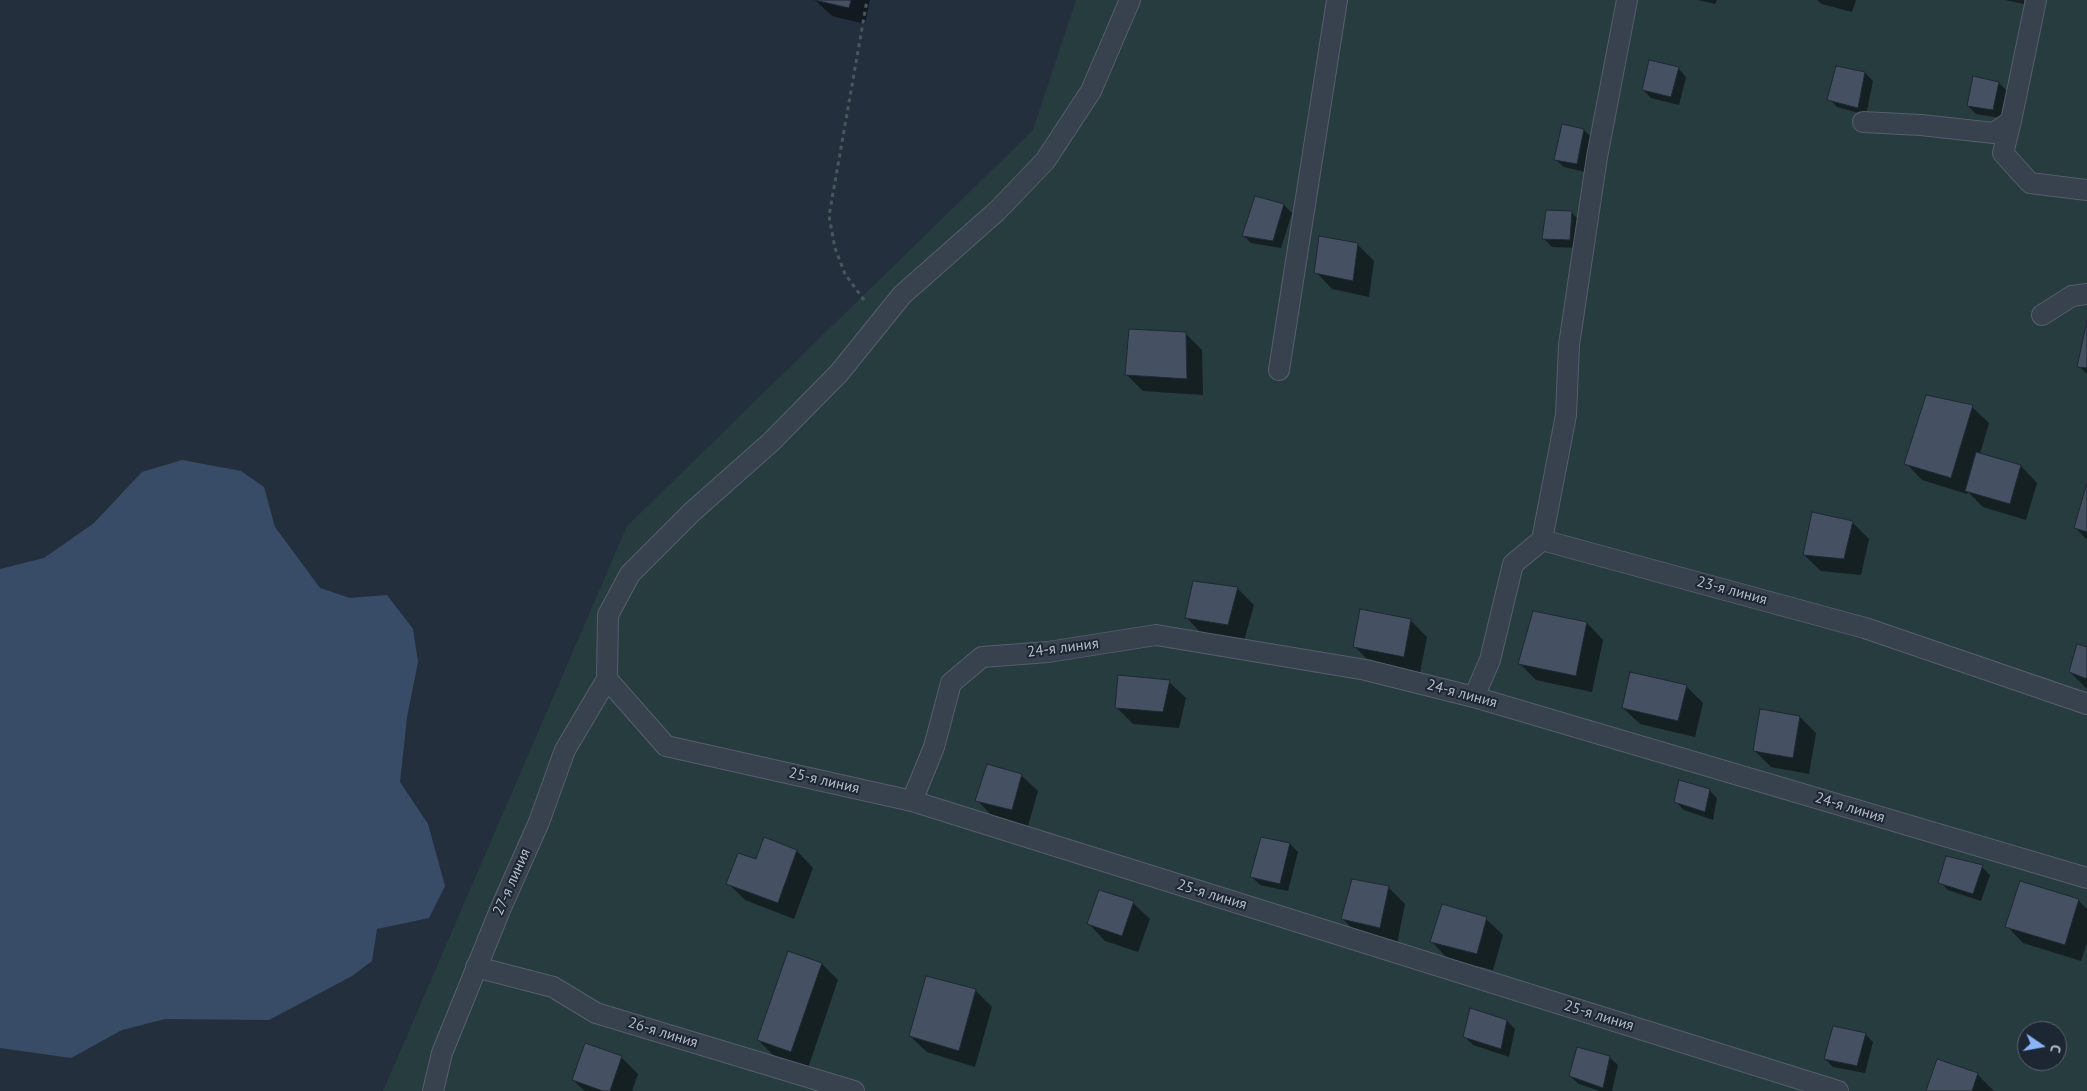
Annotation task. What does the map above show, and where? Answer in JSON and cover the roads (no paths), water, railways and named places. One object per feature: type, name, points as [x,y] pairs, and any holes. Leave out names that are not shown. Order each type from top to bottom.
[{"type":"lane","points":[[607,679],[608,615],[630,574],[692,512],[771,442],[838,373],[902,295],[997,211],[1044,161],[1091,91],[1130,0]]},
{"type":"lane","points":[[1279,370],[1337,0]]},
{"type":"lane","points":[[1474,697],[1490,660],[1513,564],[1542,540],[1566,415],[1569,345],[1597,157],[1627,0]]},
{"type":"lane","points":[[2036,0],[2003,153],[2030,183],[2087,190]]},
{"type":"lane","points":[[1863,122],[1921,125],[1994,133],[2010,121]]},
{"type":"lane","points":[[2042,315],[2072,296],[2087,294]]},
{"type":"lane","name":"23-я линия","points":[[1542,540],[1865,628],[2087,704]]},
{"type":"lane","name":"24-я линия","points":[[912,801],[934,747],[951,683],[982,657],[1048,652],[1156,635],[1366,670],[1474,697],[2087,878]]},
{"type":"lane","name":"25-я линия","points":[[607,679],[666,746],[912,801],[1838,1091]]},
{"type":"lane","name":"27-я линия","points":[[433,1091],[442,1053],[476,967],[539,822],[565,750],[607,679]]},
{"type":"lane","name":"26-я линия","points":[[476,967],[553,987],[596,1013],[854,1091]]},
{"type":"water","points":[[182,460],[241,471],[264,487],[275,527],[320,588],[350,598],[387,595],[413,629],[418,662],[407,717],[400,782],[428,824],[445,886],[429,918],[377,929],[372,961],[352,976],[269,1020],[165,1019],[122,1030],[71,1058],[0,1048],[0,569],[44,558],[94,523],[142,472]]}]
